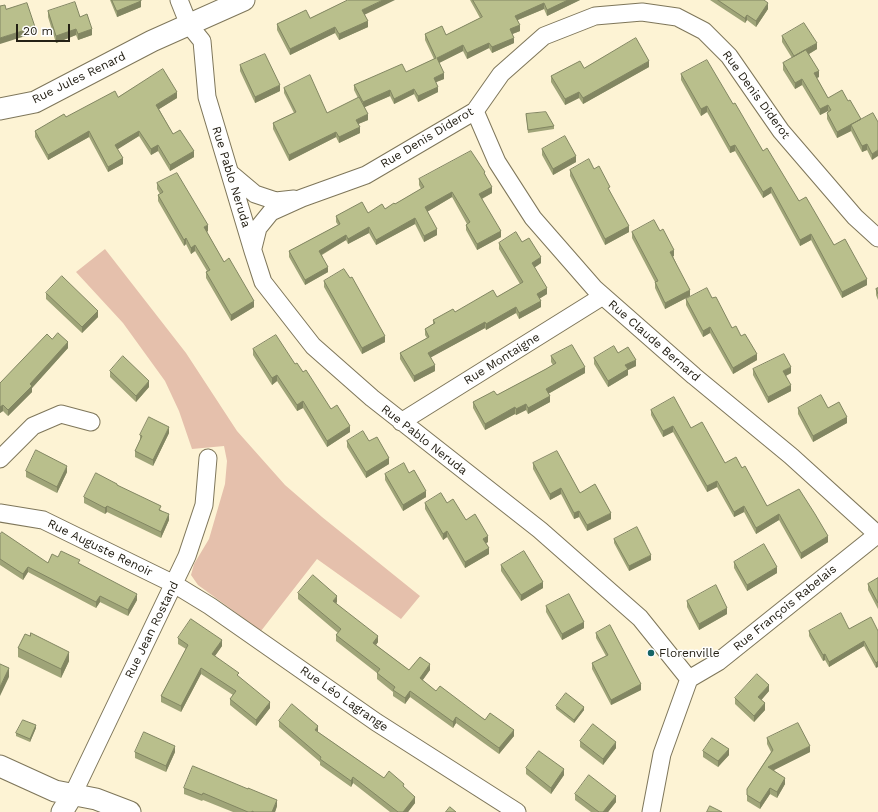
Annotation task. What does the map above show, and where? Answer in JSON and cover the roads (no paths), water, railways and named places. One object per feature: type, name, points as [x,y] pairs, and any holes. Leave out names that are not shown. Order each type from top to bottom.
[{"type":"street","name":"Rue Pablo Neruda","points":[[179,0],[189,25],[202,41],[207,97],[253,251],[264,282],[313,346],[401,422],[540,530],[640,618],[689,679]]},
{"type":"street","name":"Rue Jules Renard","points":[[0,109],[35,102],[152,41],[244,0]]},
{"type":"street","name":"Rue Denis Diderot","points":[[253,251],[258,228],[271,212],[302,198],[366,175],[475,111],[501,74],[544,36],[595,16],[642,12],[676,17],[704,31],[729,56],[781,131],[855,217],[878,238]]},
{"type":"street","name":"Rue Claude Bernard","points":[[475,111],[497,162],[533,218],[595,289],[694,376],[791,456],[877,534]]},
{"type":"street","name":"Rue Denis Diderot","points":[[230,172],[255,194],[276,201],[302,198]]},
{"type":"street","name":"Rue Montaigne","points":[[401,422],[603,296]]},
{"type":"street","points":[[0,459],[33,426],[61,414],[91,422]]},
{"type":"street","name":"Rue Jean Rostand","points":[[73,794],[187,556],[204,505],[208,458]]},
{"type":"street","name":"Rue Auguste Renoir","points":[[0,513],[43,520],[174,584]]},
{"type":"street","name":"Rue François Rabelais","points":[[689,679],[718,662],[877,534]]},
{"type":"street","name":"Rue Léo Lagrange","points":[[174,584],[210,606],[376,722],[517,812]]},
{"type":"street","points":[[651,812],[662,754],[689,679]]},
{"type":"street","points":[[0,766],[55,791],[96,799],[130,812]]},
{"type":"street","points":[[62,812],[73,794]]},
{"type":"place","name":"Florenville","points":[[651,653]]}]
